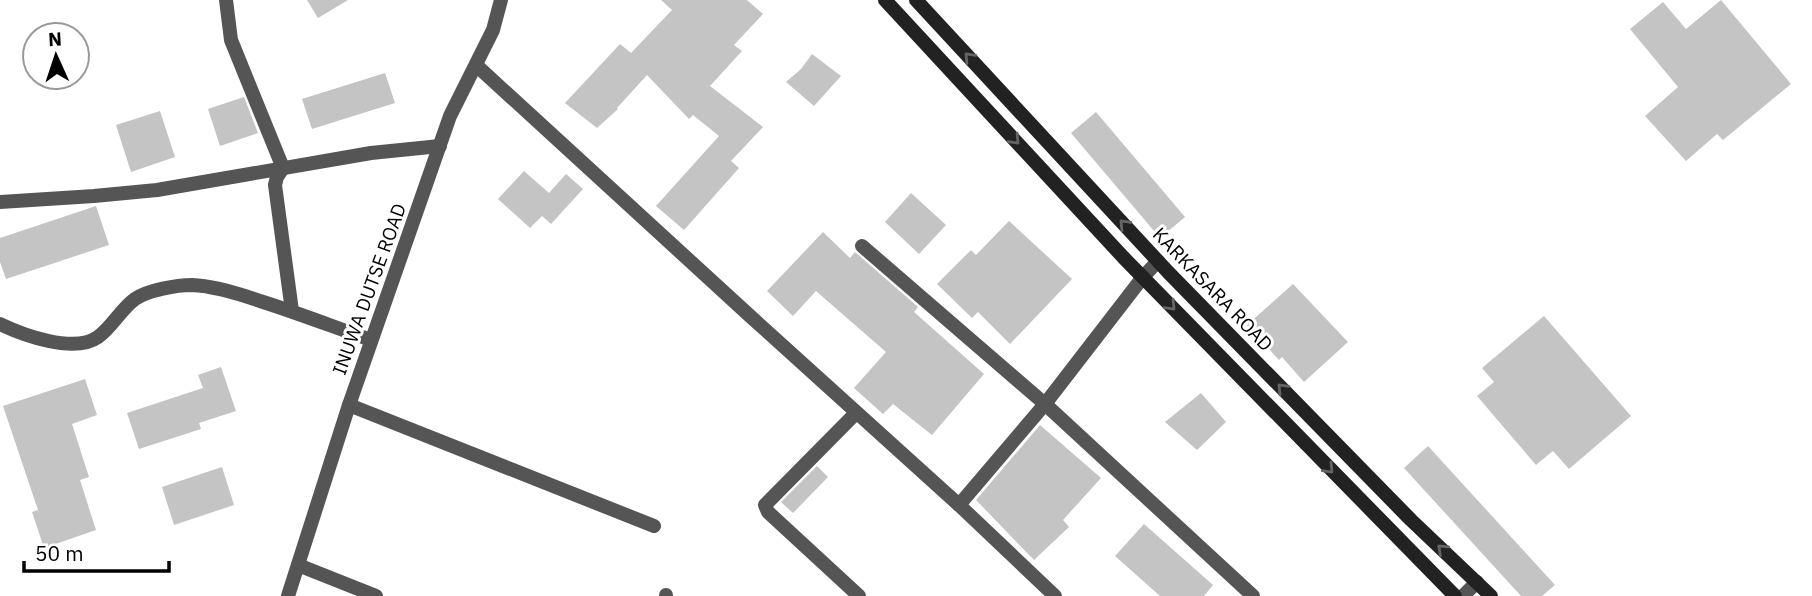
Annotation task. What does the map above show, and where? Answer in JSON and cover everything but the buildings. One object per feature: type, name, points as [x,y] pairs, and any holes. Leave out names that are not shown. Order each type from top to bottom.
[{"type":"main road","points":[[885,0],[1143,277],[1455,596]]},
{"type":"main road","name":"KARKASARA ROAD","points":[[916,0],[1158,261],[1411,520],[1492,596]]},
{"type":"street","points":[[226,0],[231,40],[283,168]]},
{"type":"street","name":"INUWA DUTSE ROAD","points":[[288,596],[349,405],[450,116],[493,30],[501,0]]},
{"type":"street","points":[[476,65],[959,505],[1055,596]]},
{"type":"street","points":[[0,202],[157,190],[371,153],[440,146]]},
{"type":"street","points":[[283,168],[275,185],[292,311]]},
{"type":"street","points":[[862,246],[1045,404],[1253,596]]},
{"type":"street","points":[[959,505],[1045,404],[1158,261]]},
{"type":"street","points":[[0,324],[44,341],[73,344],[96,339],[136,298],[159,290],[193,285],[235,293],[371,340]]},
{"type":"street","points":[[349,405],[654,526]]},
{"type":"street","points":[[856,413],[765,505],[768,512],[859,596]]},
{"type":"street","points":[[298,565],[376,596]]},
{"type":"street","points":[[1463,596],[1477,582]]}]
